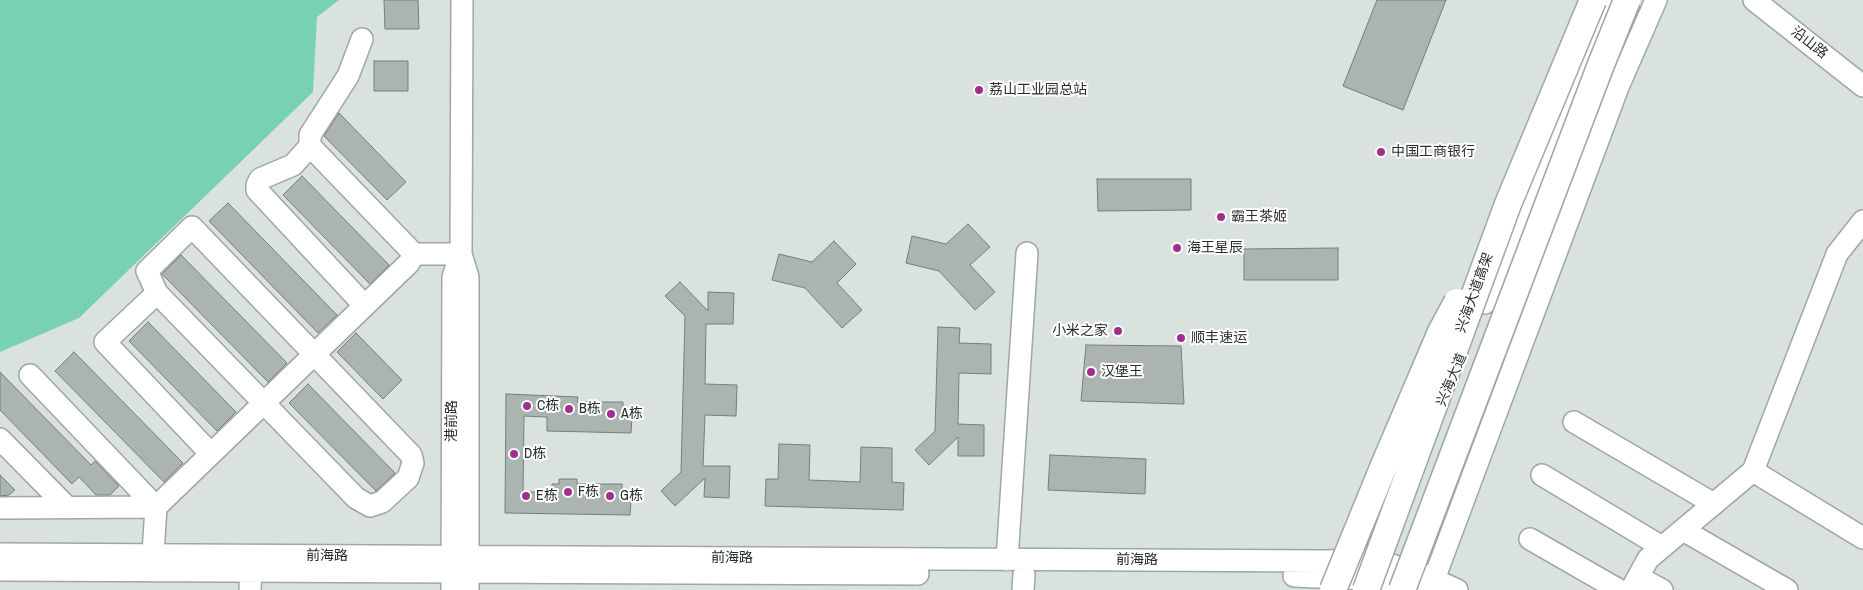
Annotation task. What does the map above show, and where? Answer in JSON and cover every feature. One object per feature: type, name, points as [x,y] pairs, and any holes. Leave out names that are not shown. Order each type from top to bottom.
[{"type":"main road","name":"兴海大道高架","points":[[1361,586],[1508,204],[1593,0]]},
{"type":"main road","points":[[1402,590],[1596,76],[1627,0]]},
{"type":"main road","points":[[1333,590],[1441,332],[1508,204]]},
{"type":"street","name":"港前路","points":[[460,573],[468,277],[461,254],[462,0]]},
{"type":"street","name":"兴海大道","points":[[1361,586],[1371,558],[1450,386],[1609,0]]},
{"type":"street","points":[[1433,587],[1618,87],[1656,0]]},
{"type":"street","name":"沿山路","points":[[1754,0],[1863,86]]},
{"type":"street","points":[[362,39],[348,76],[310,135],[310,146],[293,165],[260,178],[257,190],[364,305]]},
{"type":"street","points":[[310,146],[414,254],[461,254]]},
{"type":"street","points":[[1662,590],[1635,584],[1648,559],[1753,471],[1838,254],[1863,221]]},
{"type":"street","points":[[192,227],[405,447],[414,463],[408,478],[382,502],[370,506],[364,504],[157,293],[146,271],[192,227]]},
{"type":"street","points":[[153,554],[156,507],[409,262],[414,254]]},
{"type":"street","points":[[1007,560],[1027,254]]},
{"type":"street","points":[[157,293],[105,342],[211,454]]},
{"type":"street","points":[[30,375],[156,507]]},
{"type":"street","points":[[1574,422],[1714,504]]},
{"type":"street","points":[[0,438],[68,508]]},
{"type":"street","points":[[1753,471],[1863,538]]},
{"type":"street","points":[[1542,475],[1662,547]]},
{"type":"street","points":[[0,508],[156,507]]},
{"type":"street","points":[[1683,530],[1787,590]]},
{"type":"street","points":[[1530,539],[1619,590]]},
{"type":"street","name":"前海路","points":[[0,554],[153,554],[460,573],[1023,582],[1321,576],[1361,586],[1433,587],[1457,590]]},
{"type":"street","name":"前海路","points":[[0,570],[250,580],[1007,560],[1327,561],[1371,558],[1433,587]]},
{"type":"green space","points":[[0,0],[339,0],[317,17],[313,92],[79,318],[0,352]]},
{"type":"building","points":[[384,0],[418,0],[419,29],[385,29]]},
{"type":"building","points":[[1377,0],[1446,0],[1403,110],[1343,86]]},
{"type":"building","points":[[374,61],[408,61],[408,91],[374,91]]},
{"type":"building","points":[[339,113],[406,182],[387,200],[324,136]]},
{"type":"building","points":[[302,176],[389,265],[370,284],[283,195]]},
{"type":"building","points":[[1097,179],[1191,179],[1191,210],[1098,211]]},
{"type":"building","points":[[228,203],[337,315],[318,333],[209,221]]},
{"type":"building","points":[[968,224],[990,247],[970,265],[995,292],[975,310],[939,271],[906,263],[912,236],[946,244]]},
{"type":"building","points":[[834,241],[856,264],[837,283],[862,310],[842,328],[805,288],[772,280],[779,254],[812,262]]},
{"type":"building","points":[[1338,248],[1338,280],[1244,280],[1244,249]]},
{"type":"building","points":[[181,255],[287,363],[268,382],[162,274]]},
{"type":"building","points":[[680,282],[708,311],[708,292],[734,293],[733,324],[706,324],[705,384],[737,385],[736,416],[705,415],[703,466],[730,466],[729,498],[704,497],[705,478],[675,506],[661,491],[681,472],[685,316],[665,296]]},
{"type":"building","points":[[148,322],[236,412],[217,431],[129,341]]},
{"type":"building","points":[[938,327],[960,328],[959,343],[991,344],[991,374],[959,373],[958,424],[984,425],[984,456],[958,456],[958,437],[929,465],[915,450],[935,431]]},
{"type":"building","points":[[356,333],[402,380],[383,399],[337,352]]},
{"type":"building","points":[[1086,345],[1181,346],[1184,404],[1081,401]]},
{"type":"building","points":[[74,352],[183,463],[164,482],[55,371]]},
{"type":"building","points":[[0,372],[91,465],[95,461],[119,486],[110,495],[96,495],[79,477],[72,484],[0,410]]},
{"type":"building","points":[[308,384],[395,473],[376,491],[289,403]]},
{"type":"building","points":[[506,394],[578,397],[577,402],[623,402],[623,418],[632,418],[631,433],[547,431],[547,417],[524,416],[523,492],[552,492],[552,484],[559,484],[559,479],[577,479],[577,484],[622,484],[622,500],[631,501],[630,515],[505,513]]},
{"type":"building","points":[[779,444],[810,445],[809,480],[860,482],[861,447],[892,448],[892,482],[904,483],[903,510],[765,506],[766,479],[778,479]]},
{"type":"building","points":[[1050,455],[1146,459],[1145,494],[1048,490]]},
{"type":"building","points":[[0,475],[15,490],[9,495],[0,496]]},
{"type":"place","name":"荔山工业园总站","points":[[979,90]]},
{"type":"place","name":"中国工商银行","points":[[1381,152]]},
{"type":"place","name":"霸王茶姬","points":[[1221,217]]},
{"type":"place","name":"海王星辰","points":[[1177,248]]},
{"type":"place","name":"小米之家","points":[[1118,331]]},
{"type":"place","name":"顺丰速运","points":[[1181,338]]},
{"type":"place","name":"汉堡王","points":[[1091,372]]},
{"type":"place","name":"C栋","points":[[527,406]]},
{"type":"place","name":"B栋","points":[[569,409]]},
{"type":"place","name":"A栋","points":[[611,414]]},
{"type":"place","name":"D栋","points":[[514,454]]},
{"type":"place","name":"F栋","points":[[568,492]]},
{"type":"place","name":"E栋","points":[[526,496]]},
{"type":"place","name":"G栋","points":[[610,496]]}]
